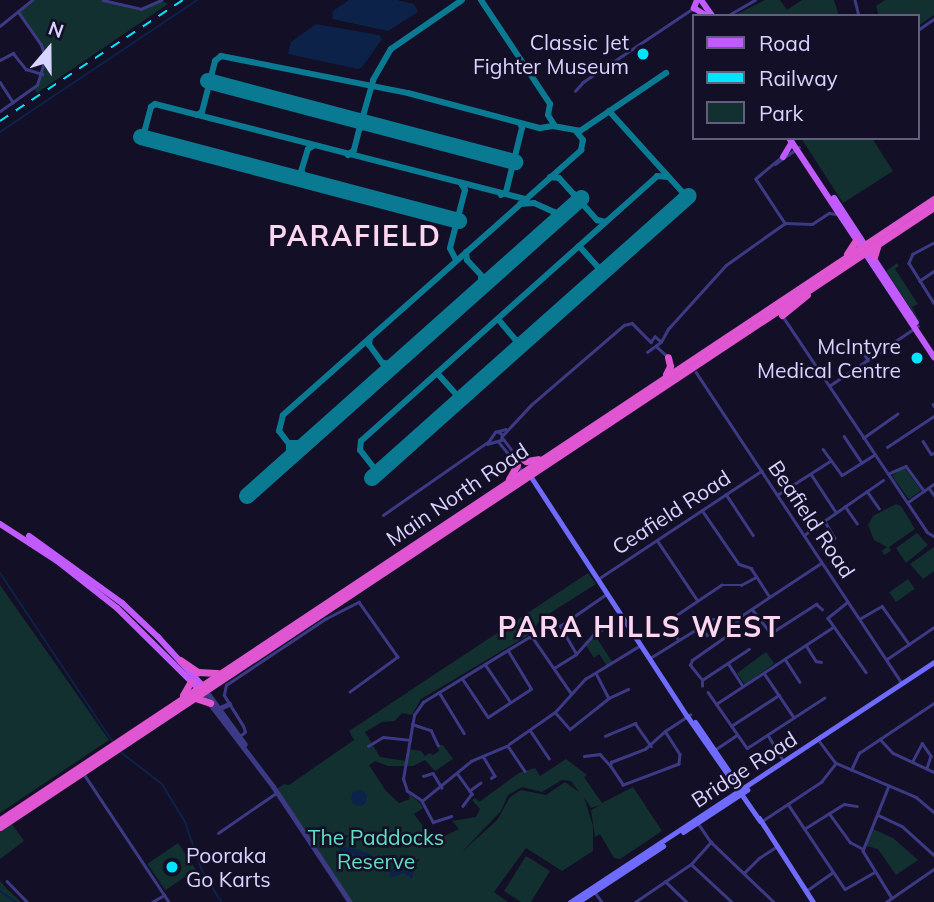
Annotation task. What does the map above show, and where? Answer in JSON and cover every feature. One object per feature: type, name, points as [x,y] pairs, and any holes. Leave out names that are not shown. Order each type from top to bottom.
[{"type":"highway","name":"Main North Road","points":[[0,827],[83,773],[181,698],[203,693],[224,671],[506,482],[541,468],[820,282],[934,199]]},
{"type":"highway","name":"Main North Road","points":[[0,820],[90,760],[203,693],[517,484],[527,481],[527,475],[542,459],[682,365],[842,260],[878,243],[934,207]]},
{"type":"highway","points":[[842,260],[856,240]]},
{"type":"highway","points":[[874,257],[878,243]]},
{"type":"highway","points":[[782,315],[820,282]]},
{"type":"highway","points":[[668,357],[674,365],[682,365]]},
{"type":"highway","points":[[664,378],[670,366],[668,357]]},
{"type":"highway","points":[[516,455],[526,461],[542,459]]},
{"type":"highway","points":[[180,660],[202,674],[224,671]]},
{"type":"highway","points":[[181,698],[191,681]]},
{"type":"highway","points":[[73,771],[83,773],[90,760]]},
{"type":"main road","points":[[783,157],[794,145]]},
{"type":"main road","points":[[794,145],[856,240],[874,257],[934,357]]},
{"type":"main road","points":[[794,145],[865,249],[890,291],[934,350]]},
{"type":"main road","points":[[889,281],[890,291]]},
{"type":"main road","points":[[527,475],[741,789],[813,902]]},
{"type":"main road","points":[[0,522],[65,560],[122,603],[180,660],[203,693]]},
{"type":"main road","points":[[0,522],[68,569],[117,608],[203,693]]},
{"type":"main road","points":[[57,561],[65,560]]},
{"type":"main road","points":[[65,560],[68,569]]},
{"type":"main road","name":"Bridge Road","points":[[570,902],[934,664]]},
{"type":"main road","name":"Bridge Road","points":[[578,902],[593,889]]},
{"type":"street","points":[[0,26],[32,0]]},
{"type":"street","points":[[103,0],[145,9],[161,0]]},
{"type":"street","points":[[129,7],[131,0]]},
{"type":"street","points":[[730,14],[755,0]]},
{"type":"street","points":[[575,91],[583,82],[700,3]]},
{"type":"street","points":[[0,111],[37,85],[42,74],[45,52],[19,13]]},
{"type":"street","points":[[0,60],[13,53],[26,69],[42,74]]},
{"type":"street","points":[[0,82],[13,102]]},
{"type":"street","points":[[772,166],[794,145]]},
{"type":"street","points":[[783,157],[757,175],[756,180],[785,223]]},
{"type":"street","points":[[654,345],[661,342],[668,329],[719,271],[785,223],[812,224],[832,212],[840,216]]},
{"type":"street","points":[[934,243],[910,259],[910,267],[934,303]]},
{"type":"street","points":[[919,281],[934,271]]},
{"type":"street","points":[[782,315],[863,438],[890,473],[907,503],[933,536]]},
{"type":"street","points":[[481,446],[497,441],[624,325],[632,323],[668,357]]},
{"type":"street","points":[[829,386],[916,327]]},
{"type":"street","points":[[655,337],[668,329]]},
{"type":"street","points":[[641,332],[661,342],[668,357]]},
{"type":"street","points":[[654,345],[655,337]]},
{"type":"street","points":[[858,344],[868,360]]},
{"type":"street","name":"Beafield Road","points":[[696,373],[903,684]]},
{"type":"street","points":[[863,438],[897,414]]},
{"type":"street","points":[[887,447],[934,416]]},
{"type":"street","points":[[383,515],[498,432],[509,428]]},
{"type":"street","points":[[498,432],[527,475]]},
{"type":"street","points":[[844,436],[862,463]]},
{"type":"street","points":[[493,437],[527,475]]},
{"type":"street","points":[[923,441],[931,454],[934,453]]},
{"type":"street","points":[[823,449],[842,475],[874,454]]},
{"type":"street","points":[[777,495],[830,460]]},
{"type":"street","points":[[890,473],[906,466],[923,491]]},
{"type":"street","name":"Ceafield Road","points":[[598,579],[761,471]]},
{"type":"street","points":[[811,474],[836,512]]},
{"type":"street","points":[[804,535],[883,480]]},
{"type":"street","points":[[907,503],[934,484]]},
{"type":"street","points":[[929,488],[934,495]]},
{"type":"street","points":[[867,491],[879,508]]},
{"type":"street","points":[[726,494],[752,535]]},
{"type":"street","points":[[845,506],[857,523]]},
{"type":"street","points":[[702,510],[738,564],[751,568],[770,597]]},
{"type":"street","points":[[853,518],[858,515]]},
{"type":"street","points":[[824,520],[835,538]]},
{"type":"street","points":[[831,533],[836,530]]},
{"type":"street","points":[[657,540],[698,601]]},
{"type":"street","points":[[702,685],[702,680],[690,662],[725,637],[752,609],[821,563]]},
{"type":"street","points":[[678,640],[668,624],[669,620],[721,585],[741,585],[756,577]]},
{"type":"street","points":[[576,653],[559,626],[607,593]]},
{"type":"street","points":[[238,737],[244,732],[243,726],[223,695],[226,685],[325,619],[359,602],[398,657],[349,692]]},
{"type":"street","points":[[848,602],[828,616],[866,672]]},
{"type":"street","points":[[752,609],[771,633],[816,604],[822,609]]},
{"type":"street","points":[[861,618],[882,606],[909,644]]},
{"type":"street","points":[[650,658],[713,618]]},
{"type":"street","points":[[554,668],[576,653],[593,635],[612,623]]},
{"type":"street","points":[[701,626],[707,635]]},
{"type":"street","points":[[733,627],[738,629]]},
{"type":"street","points":[[716,704],[833,627]]},
{"type":"street","points":[[886,659],[934,627]]},
{"type":"street","points":[[451,816],[433,822],[422,801],[407,791],[404,783],[412,724],[418,708],[439,692],[531,637],[571,693]]},
{"type":"street","points":[[422,801],[442,788],[457,773],[530,730],[555,712],[571,693],[596,673],[642,645]]},
{"type":"street","points":[[806,645],[816,661],[821,662]]},
{"type":"street","points":[[702,680],[749,649]]},
{"type":"street","points":[[462,678],[488,717],[531,687],[508,650]]},
{"type":"street","points":[[785,659],[800,682]]},
{"type":"street","points":[[728,663],[743,686]]},
{"type":"street","points":[[485,664],[511,702]]},
{"type":"street","points":[[596,673],[609,698]]},
{"type":"street","points":[[764,673],[794,717]]},
{"type":"street","points":[[555,712],[570,729],[609,698],[628,690]]},
{"type":"street","points":[[439,692],[464,733]]},
{"type":"street","points":[[708,692],[747,750],[824,698]]},
{"type":"street","points":[[203,693],[220,708],[225,720]]},
{"type":"street","points":[[203,693],[277,792],[351,902]]},
{"type":"street","points":[[731,726],[779,695]]},
{"type":"street","points":[[220,708],[229,704]]},
{"type":"street","points":[[851,770],[858,754],[933,705]]},
{"type":"street","points":[[609,764],[651,746],[665,731],[689,715]]},
{"type":"street","points":[[605,736],[635,723],[651,746]]},
{"type":"street","points":[[412,724],[431,730],[439,745]]},
{"type":"street","points":[[530,730],[549,758]]},
{"type":"street","points":[[584,756],[600,754],[626,786],[678,766],[680,754],[665,731]]},
{"type":"street","points":[[713,751],[737,735]]},
{"type":"street","points":[[768,735],[782,758]]},
{"type":"street","points":[[368,746],[383,737],[410,740]]},
{"type":"street","points":[[880,739],[891,752],[934,772]]},
{"type":"street","points":[[819,740],[836,763],[918,798],[934,812]]},
{"type":"street","points":[[912,762],[922,743],[931,757],[927,768]]},
{"type":"street","points":[[508,745],[525,771]]},
{"type":"street","points":[[484,756],[495,776],[492,778]]},
{"type":"street","points":[[760,821],[821,782],[836,763]]},
{"type":"street","points":[[83,773],[169,902]]},
{"type":"street","points":[[423,776],[433,773],[442,788]]},
{"type":"street","points":[[457,773],[472,796],[463,806]]},
{"type":"street","points":[[469,790],[480,783]]},
{"type":"street","points":[[863,849],[889,786]]},
{"type":"street","points":[[218,833],[277,792]]},
{"type":"street","points":[[804,829],[845,803],[857,806]]},
{"type":"street","points":[[788,804],[846,890],[875,872]]},
{"type":"street","points":[[829,813],[849,842],[863,849],[892,898]]},
{"type":"street","points":[[877,815],[902,826],[934,855]]},
{"type":"street","points":[[697,821],[711,842],[774,902]]},
{"type":"street","points":[[635,902],[691,864],[711,842]]},
{"type":"street","points":[[744,873],[776,846]]},
{"type":"street","points":[[691,864],[732,902]]},
{"type":"street","points":[[886,902],[934,869]]},
{"type":"street","points":[[806,891],[833,873]]},
{"type":"street","points":[[7,881],[27,902]]},
{"type":"street","points":[[665,881],[687,902]]},
{"type":"street","points":[[593,889],[602,902]]},
{"type":"street","points":[[152,902],[164,895]]},
{"type":"street","points":[[639,898],[643,902]]},
{"type":"green space","points":[[32,0],[105,0],[141,9],[161,0],[168,4],[37,93],[33,88],[41,78],[45,52],[19,13]]},
{"type":"green space","points":[[765,0],[780,0],[787,10],[802,0],[834,0],[838,14],[737,14]]},
{"type":"green space","points":[[885,0],[934,0],[934,15],[920,25],[920,14],[878,14],[876,6]]},
{"type":"green space","points":[[802,140],[873,140],[893,171],[843,203]]},
{"type":"green space","points":[[897,263],[899,266],[895,269],[918,304],[912,307],[922,326],[886,271]]},
{"type":"green space","points":[[904,467],[921,490],[909,499],[892,476]]},
{"type":"green space","points":[[896,504],[901,506],[915,529],[889,547],[891,551],[884,555],[882,551],[887,547],[874,540],[868,525],[873,516]]},
{"type":"green space","points":[[917,533],[928,545],[906,563],[896,548]]},
{"type":"green space","points":[[934,547],[934,571],[923,579],[910,564]]},
{"type":"green space","name":"The Paddocks Reserve","points":[[588,573],[596,584],[544,617],[527,636],[421,699],[412,715],[402,713],[395,721],[382,722],[365,732],[380,757],[406,761],[408,749],[421,751],[425,756],[430,753],[433,755],[439,751],[438,745],[443,745],[453,759],[435,771],[425,760],[413,766],[388,766],[375,761],[369,765],[386,791],[399,803],[410,799],[408,793],[420,803],[423,808],[414,814],[434,841],[459,829],[452,821],[476,817],[480,809],[472,800],[475,798],[479,802],[519,773],[535,768],[540,776],[566,759],[587,775],[584,777],[602,803],[633,787],[662,831],[620,859],[614,858],[600,834],[595,837],[591,810],[600,805],[591,808],[584,797],[593,826],[593,851],[562,871],[526,848],[494,892],[508,902],[351,902],[275,790],[284,784],[289,785],[354,740],[349,731]],"holes":[[[562,780],[571,781],[579,792],[565,782],[546,795],[521,790],[510,797],[498,819],[462,852],[501,811],[508,795],[522,787],[542,792]]]},
{"type":"green space","points":[[908,579],[915,589],[896,602],[889,592]]},
{"type":"green space","points":[[0,585],[109,740],[0,813]]},
{"type":"green space","points":[[594,634],[613,663],[607,666],[599,654],[594,658],[585,644]]},
{"type":"green space","points":[[766,652],[774,663],[745,684],[737,673]]},
{"type":"green space","points":[[12,824],[24,841],[0,859],[0,832]]},
{"type":"green space","points":[[873,829],[893,838],[918,860],[896,875],[878,849],[866,846]]},
{"type":"green space","name":"Pooraka Go Karts","points":[[178,843],[196,870],[165,890],[147,864]]},
{"type":"green space","points":[[526,856],[550,871],[531,902],[521,902],[504,891]]},
{"type":"green space","points":[[0,881],[6,888],[21,902],[0,902]]},
{"type":"water","points":[[349,0],[397,0],[414,4],[418,12],[388,31],[332,19],[333,11]]},
{"type":"water","points":[[316,24],[379,35],[382,39],[358,69],[288,54],[291,42]]},
{"type":"water","points":[[356,790],[362,790],[367,798],[365,804],[356,806],[351,801],[351,795]]},
{"type":"water","points":[[339,846],[372,855],[375,860],[353,855],[347,863],[342,862]]},
{"type":"water","points":[[401,864],[415,868],[412,879],[404,873],[390,878],[390,870]]},
{"type":"waterway","points":[[0,132],[197,0]]},
{"type":"waterway","points":[[0,573],[112,741]]},
{"type":"waterway","points":[[119,751],[162,784],[185,822],[202,871],[221,902]]},
{"type":"waterway","points":[[0,891],[16,902]]},
{"type":"taxiway","points":[[363,116],[373,80],[391,49],[462,0]]},
{"type":"taxiway","points":[[481,0],[550,104],[548,115],[555,126]]},
{"type":"taxiway","points":[[197,115],[202,112],[215,61],[221,56],[408,93],[540,128],[553,126],[580,131],[666,73]]},
{"type":"taxiway","points":[[211,77],[215,83],[227,86]]},
{"type":"taxiway","points":[[157,141],[147,138],[144,133],[151,107],[155,104],[524,199]]},
{"type":"taxiway","points":[[609,111],[687,197]]},
{"type":"taxiway","points":[[346,118],[357,121],[360,126],[354,150],[348,155]]},
{"type":"taxiway","points":[[501,195],[506,192],[522,128],[520,123]]},
{"type":"taxiway","points":[[360,129],[365,124],[378,126]]},
{"type":"taxiway","points":[[292,448],[279,431],[283,415],[581,150],[583,140],[576,131]]},
{"type":"taxiway","points":[[284,174],[300,175],[308,149],[313,146]]},
{"type":"taxiway","points":[[500,158],[514,158]]},
{"type":"taxiway","points":[[302,172],[305,179],[317,183]]},
{"type":"taxiway","points":[[378,473],[360,450],[361,441],[657,176],[668,177]]},
{"type":"taxiway","points":[[550,177],[559,178],[597,220],[606,222]]},
{"type":"taxiway","points":[[456,260],[450,248],[465,190],[462,185]]},
{"type":"taxiway","points":[[559,217],[574,203],[574,194]]},
{"type":"taxiway","points":[[520,204],[534,203],[554,212],[553,221],[537,236]]},
{"type":"taxiway","points":[[444,216],[453,219],[456,224]]},
{"type":"taxiway","points":[[579,246],[603,273]]},
{"type":"taxiway","points":[[466,252],[467,260],[485,279],[508,262]]},
{"type":"taxiway","points":[[463,303],[481,286],[481,277]]},
{"type":"taxiway","points":[[498,319],[518,343],[517,349],[509,357]]},
{"type":"taxiway","points":[[516,340],[525,341],[534,334]]},
{"type":"taxiway","points":[[367,388],[386,368],[369,345],[370,338]]},
{"type":"taxiway","points":[[384,363],[393,364],[412,348]]},
{"type":"taxiway","points":[[437,373],[461,400]]},
{"type":"taxiway","points":[[289,443],[304,443],[323,428]]},
{"type":"taxiway","points":[[271,474],[289,458],[289,445]]},
{"type":"taxiway","points":[[375,468],[383,469],[395,459]]},
{"type":"runway","points":[[208,81],[515,162]]},
{"type":"runway","points":[[141,137],[459,221]]},
{"type":"runway","points":[[372,478],[689,196]]},
{"type":"runway","points":[[247,496],[581,198]]},
{"type":"railway","points":[[0,121],[183,0]]},
{"type":"place","name":"Classic Jet Fighter Museum","points":[[643,54]]},
{"type":"place","name":"McIntyre Medical Centre","points":[[917,358]]},
{"type":"place","name":"Pooraka Go Karts","points":[[172,867]]},
{"type":"district","name":"PARAFIELD","points":[[355,236]]},
{"type":"district","name":"PARA HILLS WEST","points":[[640,627]]}]
